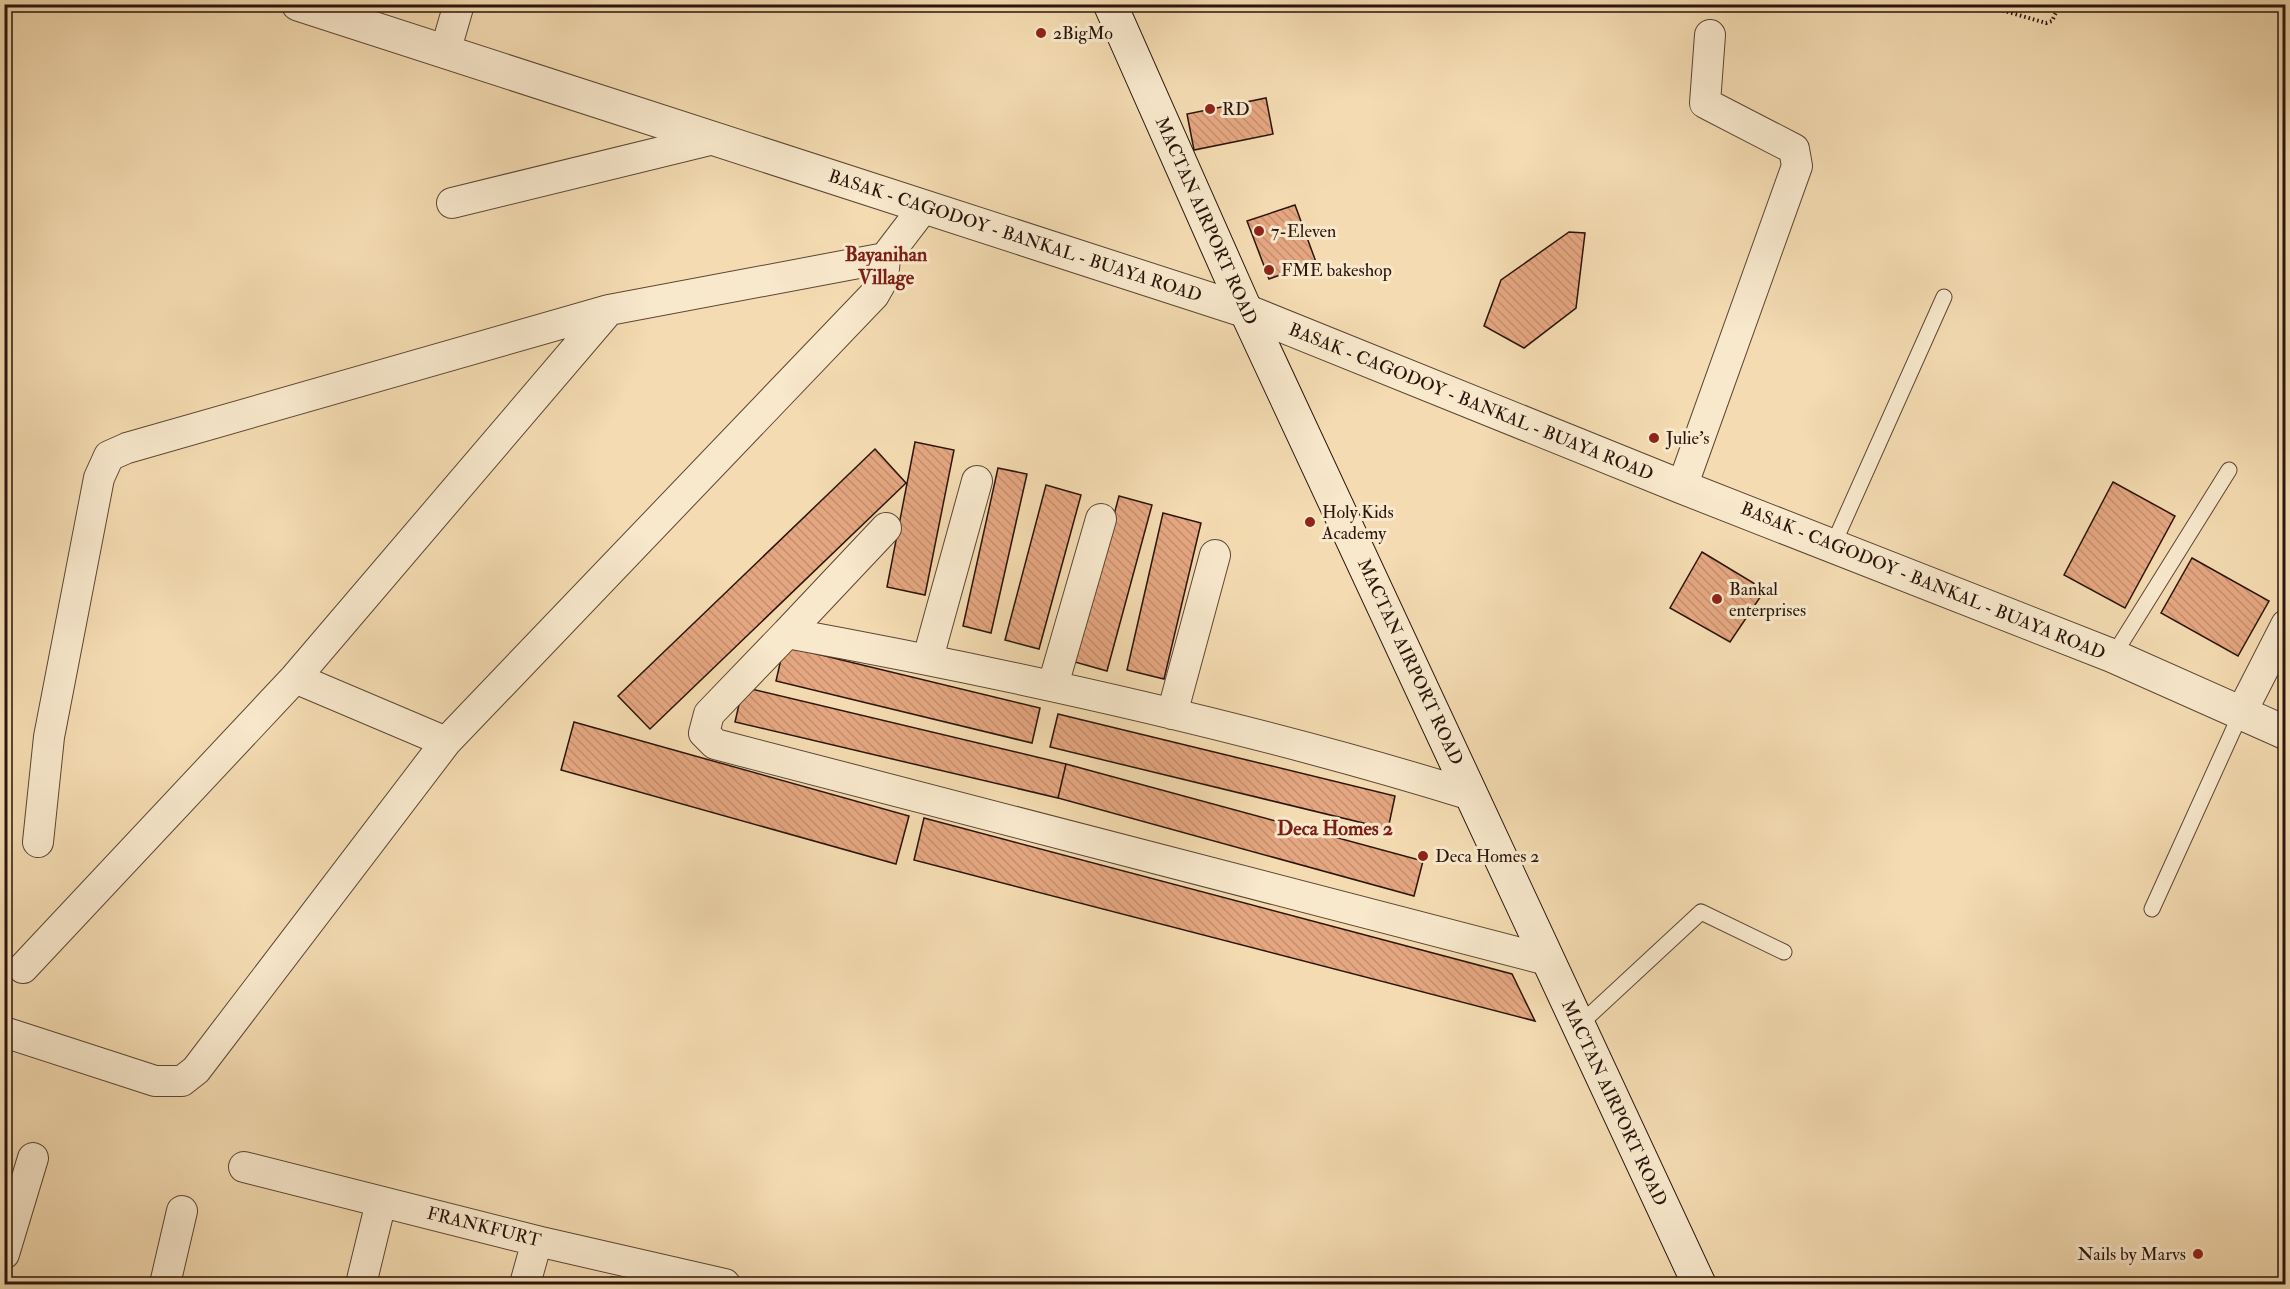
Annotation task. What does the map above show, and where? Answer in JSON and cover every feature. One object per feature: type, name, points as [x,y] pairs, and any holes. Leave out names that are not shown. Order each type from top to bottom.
[{"type":"street","name":"BASAK - CAGODOY - BANKAL - BUAYA ROAD","points":[[298,4],[1246,311],[1682,487],[2113,656],[2286,734]]},
{"type":"street","points":[[445,52],[459,4]]},
{"type":"street","name":"MACTAN AIRPORT ROAD","points":[[1117,7],[1246,311],[1699,1284]]},
{"type":"street","points":[[1682,487],[1797,166],[1794,149],[1704,103],[1710,34]]},
{"type":"street","points":[[452,203],[714,139]]},
{"type":"street","points":[[4,1032],[155,1081],[182,1082],[196,1070],[446,742],[874,295],[883,279],[885,258],[924,207]]},
{"type":"street","points":[[38,842],[49,737],[99,478],[109,456],[127,448],[609,310],[885,258]]},
{"type":"street","points":[[23,968],[296,678],[609,310]]},
{"type":"street","points":[[928,658],[977,481]]},
{"type":"street","points":[[1053,685],[1101,519]]},
{"type":"street","points":[[886,528],[709,714],[704,733],[716,744],[1547,960]]},
{"type":"street","points":[[1172,714],[1215,555]]},
{"type":"street","points":[[2241,713],[2286,625]]},
{"type":"street","points":[[787,633],[928,658],[1053,685],[1172,714],[1472,795]]},
{"type":"street","points":[[296,678],[446,742]]},
{"type":"street","points":[[4,1254],[33,1158]]},
{"type":"street","name":"FRANKFURT","points":[[244,1167],[537,1240],[679,1280],[725,1284]]},
{"type":"street","points":[[361,1284],[381,1202]]},
{"type":"street","points":[[165,1284],[182,1210]]},
{"type":"street","points":[[525,1284],[537,1240]]},
{"type":"lane","points":[[1833,545],[1944,297]]},
{"type":"lane","points":[[2113,656],[2229,470]]},
{"type":"lane","points":[[2151,909],[2241,713]]},
{"type":"lane","points":[[1578,1026],[1701,912],[1784,952]]},
{"type":"path","points":[[1981,4],[2046,23],[2052,21],[2060,4]]},
{"type":"building","points":[[1266,98],[1273,134],[1194,150],[1187,114]]},
{"type":"building","points":[[1295,205],[1316,262],[1269,279],[1247,221]]},
{"type":"building","points":[[1569,232],[1585,233],[1576,308],[1524,348],[1484,326],[1501,280]]},
{"type":"building","points":[[915,442],[954,450],[925,595],[887,587]]},
{"type":"building","points":[[875,449],[906,483],[650,729],[618,696]]},
{"type":"building","points":[[998,468],[1027,474],[991,633],[963,626]]},
{"type":"building","points":[[2113,482],[2175,516],[2125,608],[2064,575]]},
{"type":"building","points":[[1046,485],[1081,495],[1039,649],[1005,640]]},
{"type":"building","points":[[1119,496],[1152,505],[1107,671],[1075,662]]},
{"type":"building","points":[[1163,513],[1201,523],[1164,679],[1127,670]]},
{"type":"building","name":"Bankal enterprises","points":[[1702,552],[1765,590],[1730,642],[1670,608]]},
{"type":"building","points":[[2192,558],[2269,601],[2238,656],[2161,613]]},
{"type":"building","points":[[784,646],[1040,708],[1032,743],[776,681]]},
{"type":"building","points":[[743,687],[1066,764],[1058,798],[735,722]]},
{"type":"building","points":[[1058,714],[1395,796],[1388,829],[1050,747]]},
{"type":"building","points":[[574,722],[909,816],[896,864],[561,770]]},
{"type":"building","points":[[1066,764],[1423,861],[1414,896],[1058,798]]},
{"type":"building","points":[[924,818],[1512,974],[1535,1021],[914,860]]},
{"type":"building","points":[[611,1277],[658,1284],[609,1284]]},
{"type":"place","name":"2BigMo","points":[[1041,33]]},
{"type":"place","name":"RD","points":[[1210,109]]},
{"type":"place","name":"7-Eleven","points":[[1259,231]]},
{"type":"place","name":"FME bakeshop","points":[[1269,270]]},
{"type":"place","name":"Julie's","points":[[1654,438]]},
{"type":"place","name":"Holy Kids Academy","points":[[1310,522]]},
{"type":"place","name":"Bankal enterprises","points":[[1717,599]]},
{"type":"place","name":"Deca Homes 2","points":[[1423,856]]},
{"type":"place","name":"Nails by Marvs","points":[[2198,1254]]},
{"type":"district","name":"Bayanihan Village","points":[[886,266]]},
{"type":"district","name":"Deca Homes 2","points":[[1335,828]]}]
